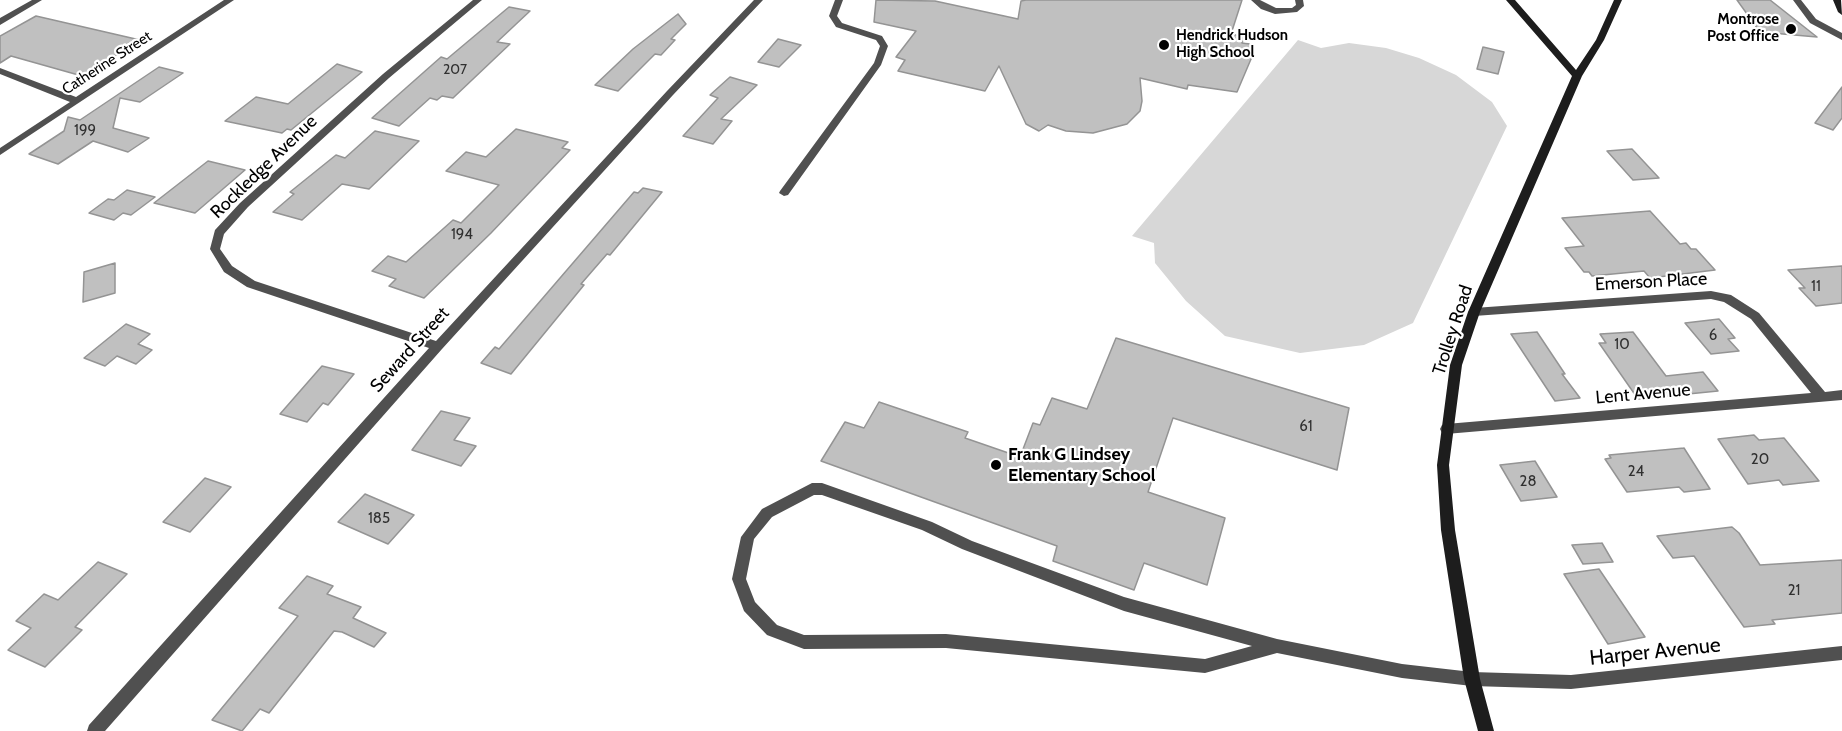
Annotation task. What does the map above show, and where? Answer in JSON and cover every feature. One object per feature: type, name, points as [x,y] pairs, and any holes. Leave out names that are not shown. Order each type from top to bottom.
[{"type":"street","points":[[0,22],[38,0]]},
{"type":"street","name":"Catherine Street","points":[[0,152],[230,0]]},
{"type":"street","name":"Rockledge Avenue","points":[[438,346],[251,284],[228,268],[215,249],[219,233],[244,205],[386,76],[478,0]]},
{"type":"street","name":"Seward Street","points":[[95,731],[438,346],[670,93],[759,0]]},
{"type":"street","points":[[784,193],[878,63],[884,46],[879,38],[839,25],[832,16],[839,0]]},
{"type":"street","points":[[1255,0],[1275,11],[1294,10],[1300,6],[1299,0]]},
{"type":"street","points":[[1510,0],[1577,76]]},
{"type":"street","name":"Trolley Road","points":[[1486,731],[1472,680],[1449,530],[1443,465],[1456,365],[1474,312],[1577,76],[1600,40],[1618,0]]},
{"type":"street","points":[[1797,0],[1813,21],[1842,37]]},
{"type":"street","points":[[1837,0],[1842,12]]},
{"type":"street","points":[[0,71],[77,101]]},
{"type":"street","name":"Emerson Place","points":[[1474,312],[1711,295],[1727,297],[1755,316],[1821,397]]},
{"type":"street","name":"Lent Avenue","points":[[1446,429],[1842,395]]},
{"type":"street","name":"Harper Avenue","points":[[1277,646],[1205,666],[946,641],[804,642],[772,630],[748,606],[739,579],[742,558],[748,537],[766,513],[812,489],[822,489],[927,526],[967,545],[1124,604],[1277,646],[1402,671],[1472,680],[1571,682],[1842,653]]},
{"type":"shaded area","points":[[1298,40],[1321,48],[1349,43],[1386,48],[1419,58],[1456,75],[1492,102],[1507,126],[1413,323],[1364,345],[1300,353],[1225,336],[1186,301],[1155,263],[1154,243],[1132,236]]},
{"type":"building","points":[[876,0],[935,1],[1018,19],[1021,1],[1026,0],[1242,0],[1231,34],[1245,37],[1242,43],[1250,44],[1250,51],[1254,52],[1237,92],[1188,85],[1187,89],[1140,78],[1142,101],[1140,111],[1127,124],[1093,133],[1066,131],[1048,125],[1039,131],[1026,124],[999,66],[985,91],[898,71],[905,60],[896,57],[916,31],[874,22]]},
{"type":"building","points":[[1737,0],[1770,0],[1817,37],[1760,32]]},
{"type":"building","points":[[509,7],[530,11],[497,42],[510,44],[453,98],[442,96],[437,100],[430,98],[399,126],[372,118],[441,57],[447,59]]},
{"type":"building","points":[[678,14],[686,24],[671,39],[675,40],[661,55],[655,54],[618,91],[595,85],[633,49]]},
{"type":"building","points":[[36,16],[140,40],[82,76],[11,56],[0,63],[0,36]]},
{"type":"building","points":[[778,39],[801,45],[779,67],[758,62]]},
{"type":"building","points":[[1483,47],[1504,52],[1498,74],[1477,69]]},
{"type":"building","points":[[337,64],[362,72],[291,130],[287,129],[282,133],[225,121],[256,97],[288,104]]},
{"type":"building","points":[[159,67],[183,73],[140,102],[120,98],[113,128],[149,138],[128,152],[93,141],[58,164],[29,154],[64,131],[68,117],[80,120]]},
{"type":"building","points":[[730,77],[757,85],[721,119],[732,121],[713,144],[683,136],[718,98],[710,95]]},
{"type":"building","points":[[1842,87],[1842,118],[1833,130],[1815,123]]},
{"type":"building","points":[[516,129],[568,142],[562,148],[570,150],[491,233],[424,298],[389,286],[396,279],[372,271],[388,256],[406,262],[453,220],[461,223],[499,185],[446,171],[466,152],[486,157]]},
{"type":"building","points":[[375,131],[419,141],[369,189],[342,184],[302,220],[273,212],[294,194],[290,192],[336,155],[345,158]]},
{"type":"building","points":[[1632,149],[1659,178],[1633,180],[1607,151]]},
{"type":"building","points":[[208,161],[245,170],[195,213],[154,203]]},
{"type":"building","points":[[643,188],[662,192],[610,255],[607,254],[581,284],[584,285],[511,374],[481,363],[495,347],[499,349],[634,192],[638,193]]},
{"type":"building","points":[[127,190],[155,197],[131,215],[123,213],[114,220],[89,213],[108,199],[114,200]]},
{"type":"building","points":[[1650,211],[1680,244],[1686,243],[1691,249],[1696,249],[1715,270],[1650,278],[1644,271],[1592,276],[1589,272],[1584,272],[1565,248],[1584,246],[1562,218]]},
{"type":"building","points":[[115,263],[115,293],[83,302],[84,272]]},
{"type":"building","points":[[1842,266],[1842,303],[1816,306],[1799,288],[1805,288],[1788,270]]},
{"type":"building","points":[[1719,319],[1735,338],[1728,339],[1739,351],[1711,354],[1685,323]]},
{"type":"building","points":[[126,324],[150,334],[138,344],[152,350],[136,364],[117,356],[105,366],[84,358]]},
{"type":"building","points":[[1537,332],[1565,374],[1562,374],[1580,398],[1555,401],[1511,334]]},
{"type":"building","points":[[1633,332],[1666,376],[1703,372],[1718,391],[1638,399],[1599,343],[1606,343],[1600,334]]},
{"type":"building","name":"Frank G Lindsey Elementary School","points":[[1116,338],[1349,408],[1337,470],[1173,418],[1148,492],[1225,518],[1207,585],[1144,563],[1134,590],[1053,561],[1057,546],[821,461],[845,422],[864,428],[879,402],[968,432],[965,438],[1020,457],[1033,423],[1040,425],[1052,398],[1087,409]]},
{"type":"building","points":[[322,366],[354,374],[328,405],[323,403],[307,422],[280,414]]},
{"type":"building","points":[[441,411],[470,418],[454,440],[476,446],[461,466],[412,450]]},
{"type":"building","points":[[1754,435],[1759,440],[1784,438],[1819,481],[1783,485],[1779,480],[1748,484],[1718,439]]},
{"type":"building","points":[[1684,448],[1710,489],[1684,492],[1679,487],[1627,492],[1605,459],[1611,458],[1609,455]]},
{"type":"building","points":[[1535,461],[1557,497],[1521,501],[1500,465]]},
{"type":"building","points":[[205,478],[231,487],[190,532],[163,522]]},
{"type":"building","points":[[365,494],[414,515],[388,544],[338,522]]},
{"type":"building","points":[[1732,527],[1739,533],[1760,565],[1842,560],[1842,613],[1772,620],[1775,624],[1744,627],[1694,556],[1673,558],[1657,536]]},
{"type":"building","points":[[1602,543],[1613,562],[1583,564],[1572,545]]},
{"type":"building","points":[[98,562],[127,574],[75,627],[82,630],[45,667],[8,650],[31,628],[16,621],[44,594],[58,600]]},
{"type":"building","points":[[1599,569],[1645,637],[1608,644],[1564,574]]},
{"type":"building","points":[[307,576],[333,586],[327,594],[361,607],[353,618],[386,633],[374,647],[342,632],[334,631],[269,713],[260,709],[242,731],[212,720],[298,616],[279,608]]},
{"type":"place","name":"Montrose Post Office","points":[[1791,29]]},
{"type":"place","name":"Hendrick Hudson High School","points":[[1164,45]]},
{"type":"place","name":"Frank G Lindsey Elementary School","points":[[996,465]]}]
